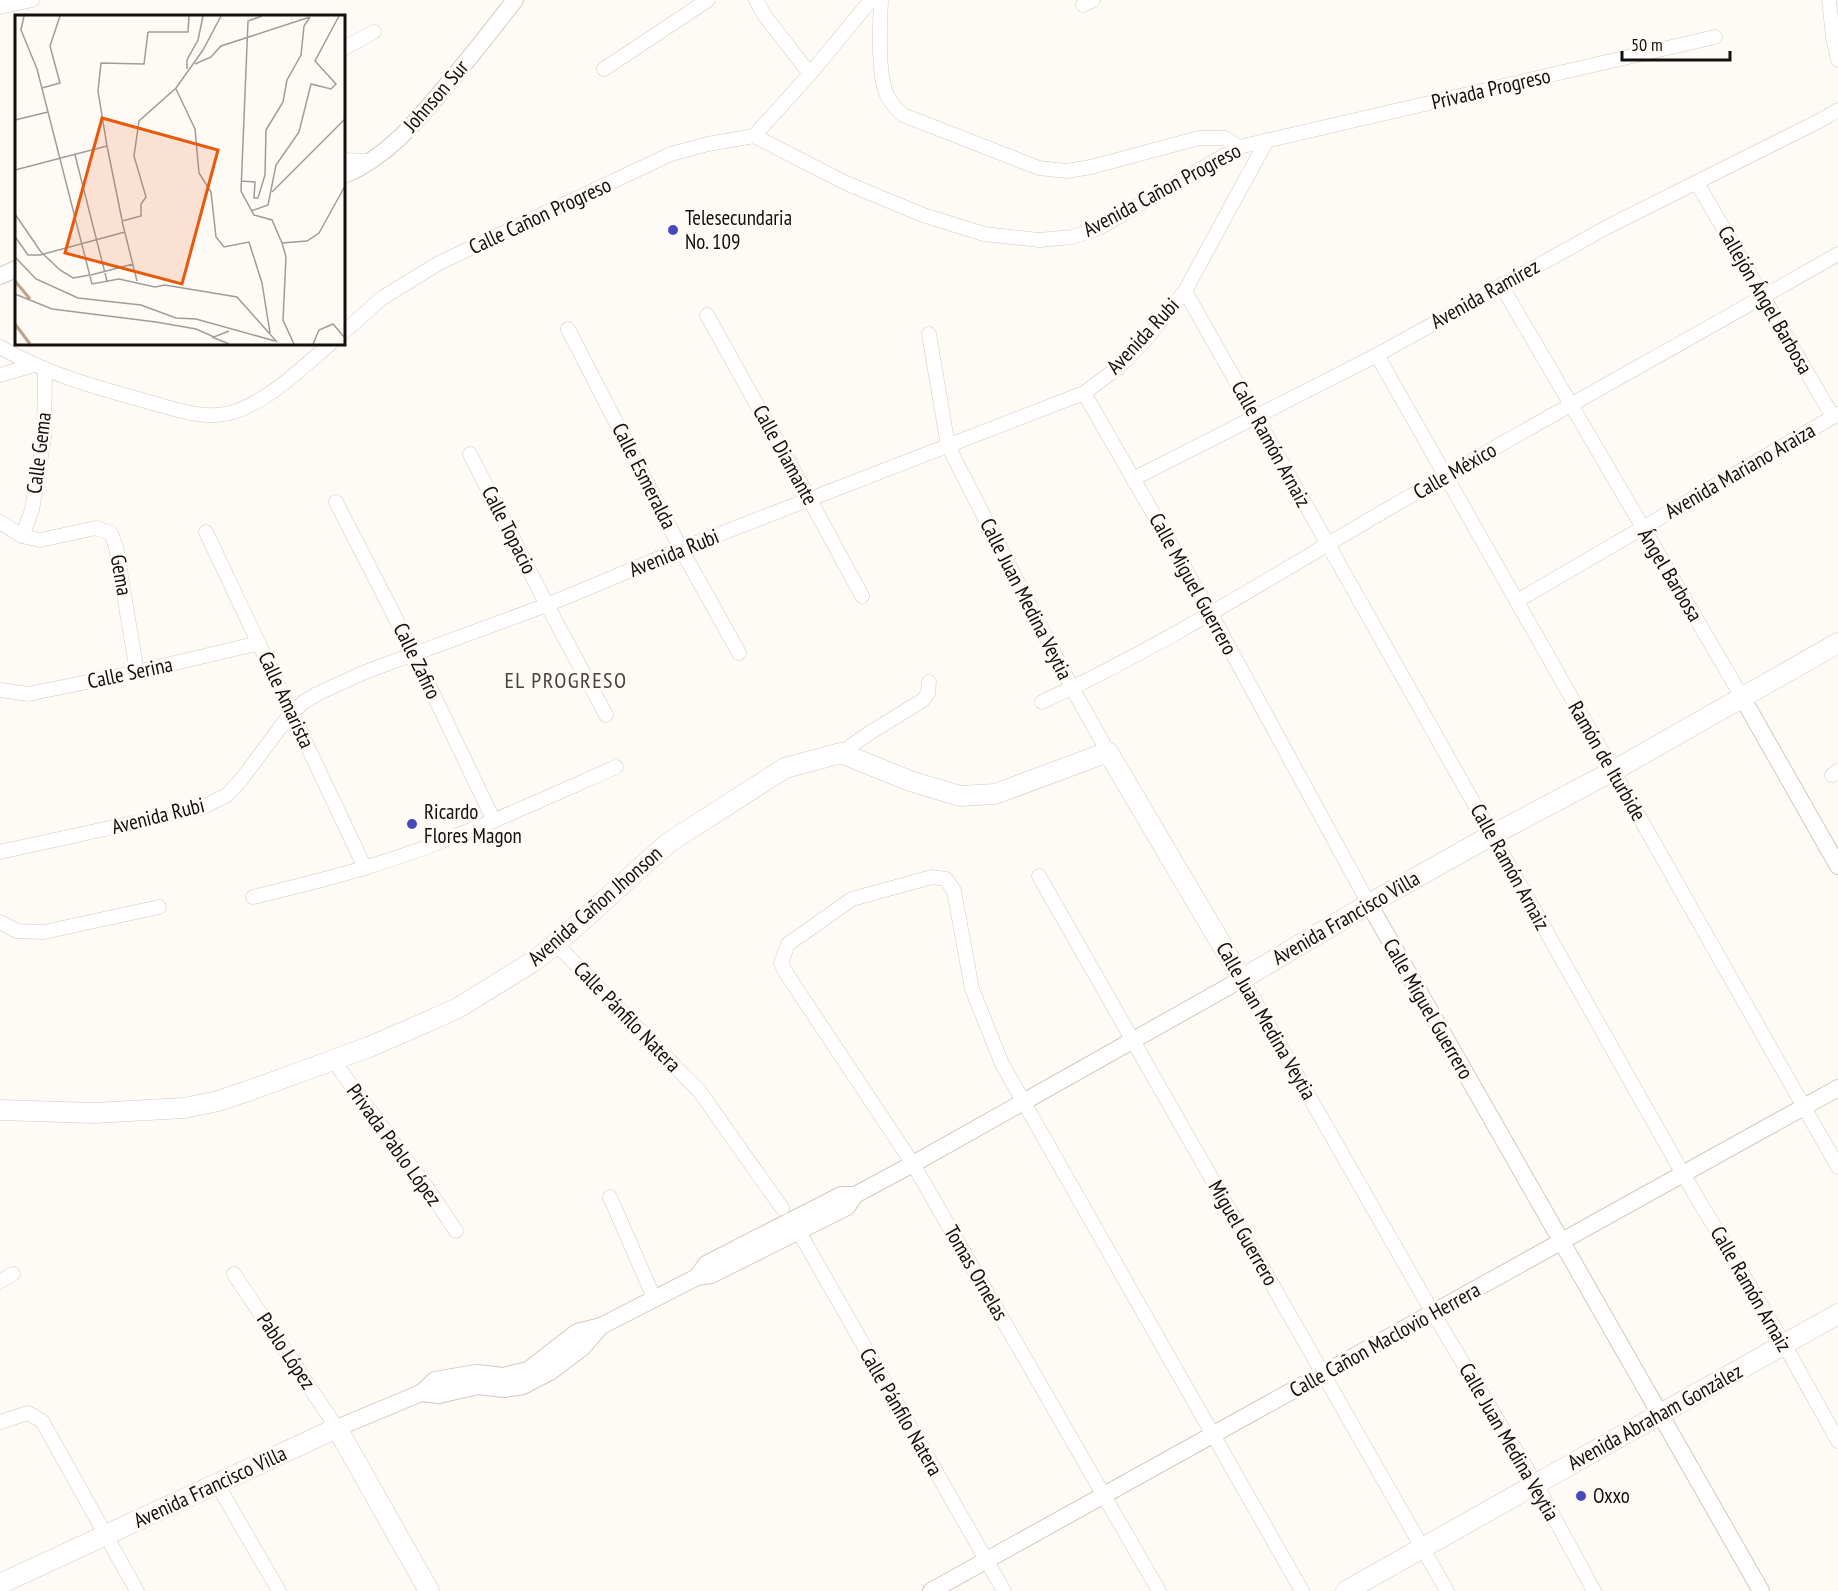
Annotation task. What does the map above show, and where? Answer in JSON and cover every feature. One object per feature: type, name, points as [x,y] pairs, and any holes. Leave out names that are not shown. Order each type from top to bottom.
[{"type":"main road","name":"Avenida Francisco Villa","points":[[1242,979],[1369,904],[1613,771],[1838,643]]},
{"type":"main road","points":[[841,753],[910,781],[960,796],[995,794],[1108,752]]},
{"type":"main road","name":"Calle Juan Medina Veytia","points":[[1108,752],[1242,979]]},
{"type":"main road","name":"Avenida Cañon Jhonson","points":[[0,1110],[94,1113],[184,1108],[219,1101],[369,1047],[458,1008],[500,983],[556,944],[668,843],[785,768],[841,753]]},
{"type":"main road","name":"Avenida Abraham González","points":[[1346,1591],[1838,1314]]},
{"type":"main road","name":"Avenida Francisco Villa","points":[[0,1584],[337,1428]]},
{"type":"main road","points":[[337,1428],[429,1591]]},
{"type":"street","points":[[0,8],[32,0]]},
{"type":"street","name":"Johnson Sur","points":[[345,175],[358,169],[386,150],[416,122],[515,0]]},
{"type":"street","points":[[604,69],[708,0]]},
{"type":"street","points":[[756,0],[765,16],[810,74]]},
{"type":"street","points":[[754,136],[810,74],[871,0]]},
{"type":"street","points":[[881,0],[883,82],[888,97],[903,115],[1039,168],[1053,170],[1066,171],[1091,167],[1199,138],[1225,138],[1239,147]]},
{"type":"street","points":[[1828,0],[1838,60]]},
{"type":"street","points":[[345,47],[374,32]]},
{"type":"street","name":"Privada Progreso","points":[[1267,140],[1715,37]]},
{"type":"street","name":"Avenida Ramírez","points":[[1134,479],[1377,355],[1609,226],[1838,110]]},
{"type":"street","name":"Avenida Cañon Progreso","points":[[754,136],[846,183],[923,215],[984,234],[1038,240],[1072,237],[1099,228],[1239,147],[1267,140]]},
{"type":"street","name":"Calle Cañon Progreso","points":[[345,331],[382,298],[439,263],[672,154],[708,144],[754,136]]},
{"type":"street","name":"Avenida Rubi","points":[[0,852],[201,808],[227,795],[241,780],[291,713],[317,694],[365,672],[547,605],[681,549],[1084,393],[1119,367],[1142,344],[1185,291],[1267,140]]},
{"type":"street","points":[[345,160],[370,161]]},
{"type":"street","name":"Callejón Ángel Barbosa","points":[[1697,183],[1836,416]]},
{"type":"street","name":"Calle México","points":[[1042,702],[1211,614],[1446,475],[1838,254]]},
{"type":"street","points":[[0,276],[15,268]]},
{"type":"street","name":"Ángel Barbosa","points":[[1501,285],[1838,866]]},
{"type":"street","name":"Calle Ramón Arnaiz","points":[[1185,291],[1683,1174],[1784,1344],[1838,1441]]},
{"type":"street","name":"Calle Diamante","points":[[707,315],[862,596]]},
{"type":"street","name":"Calle Esmeralda","points":[[568,329],[681,549],[739,653]]},
{"type":"street","name":"Calle Juan Medina Veytia","points":[[929,334],[948,446],[1072,688],[1108,752]]},
{"type":"street","points":[[0,347],[39,367],[109,391],[211,416],[248,407],[329,345]]},
{"type":"street","name":"Ramón de Iturbide","points":[[1377,355],[1838,1167]]},
{"type":"street","points":[[0,375],[39,367]]},
{"type":"street","name":"Calle Gema","points":[[22,536],[32,510],[44,438],[39,367]]},
{"type":"street","name":"Calle Miguel Guerrero","points":[[1084,393],[1211,614],[1369,904],[1761,1591]]},
{"type":"street","name":"Avenida Mariano Araiza","points":[[1517,601],[1836,416]]},
{"type":"street","name":"Calle Topacio","points":[[470,454],[606,715]]},
{"type":"street","name":"Calle Zafiro","points":[[336,502],[414,654],[494,820]]},
{"type":"street","points":[[0,522],[22,536]]},
{"type":"street","name":"Gema","points":[[22,536],[40,540],[96,528],[111,533],[116,547],[137,672]]},
{"type":"street","name":"Calle Amarista","points":[[206,532],[365,868]]},
{"type":"street","name":"Calle Serina","points":[[0,690],[28,694],[137,672],[260,643]]},
{"type":"street","points":[[841,753],[923,700],[928,693],[929,682]]},
{"type":"street","points":[[253,897],[365,868],[494,820],[616,768]]},
{"type":"street","name":"Miguel Guerrero","points":[[1039,876],[1447,1591]]},
{"type":"street","name":"Tomas Ornelas","points":[[1024,1101],[1002,1064],[972,989],[954,891],[946,879],[932,877],[852,899],[788,944],[781,963],[786,973],[913,1164],[1159,1591]]},
{"type":"street","points":[[0,922],[17,931],[44,932],[159,907]]},
{"type":"street","name":"Calle Pánfilo Natera","points":[[556,944],[700,1092],[782,1208]]},
{"type":"street","name":"Calle Juan Medina Veytia","points":[[1242,979],[1433,1313],[1536,1484],[1594,1591]]},
{"type":"street","name":"Avenida Francisco Villa","points":[[697,1277],[706,1264],[716,1258],[841,1195],[855,1195],[1242,979]]},
{"type":"street","name":"Privada Pablo López","points":[[332,1059],[456,1231]]},
{"type":"street","name":"Calle Cañon Maclovio Herrera","points":[[931,1591],[1838,1088]]},
{"type":"street","points":[[1024,1101],[1302,1591]]},
{"type":"street","name":"Avenida Francisco Villa","points":[[337,1428],[421,1394],[439,1395],[478,1386],[504,1389],[523,1386],[550,1372],[583,1347],[601,1326],[697,1277],[711,1275],[848,1207],[855,1195]]},
{"type":"street","points":[[610,1197],[654,1298]]},
{"type":"street","name":"Calle Pánfilo Natera","points":[[799,1232],[1004,1591]]},
{"type":"street","points":[[0,1281],[13,1274]]},
{"type":"street","name":"Pablo López","points":[[234,1274],[337,1428]]},
{"type":"street","points":[[0,1422],[28,1413],[42,1422],[137,1591]]},
{"type":"street","points":[[217,1484],[279,1591]]},
{"type":"place","name":"Telesecundaria No. 109","points":[[673,230]]},
{"type":"place","name":"Ricardo Flores Magon","points":[[412,824]]},
{"type":"place","name":"Oxxo","points":[[1581,1496]]},
{"type":"district","name":"EL PROGRESO","points":[[566,680]]}]
